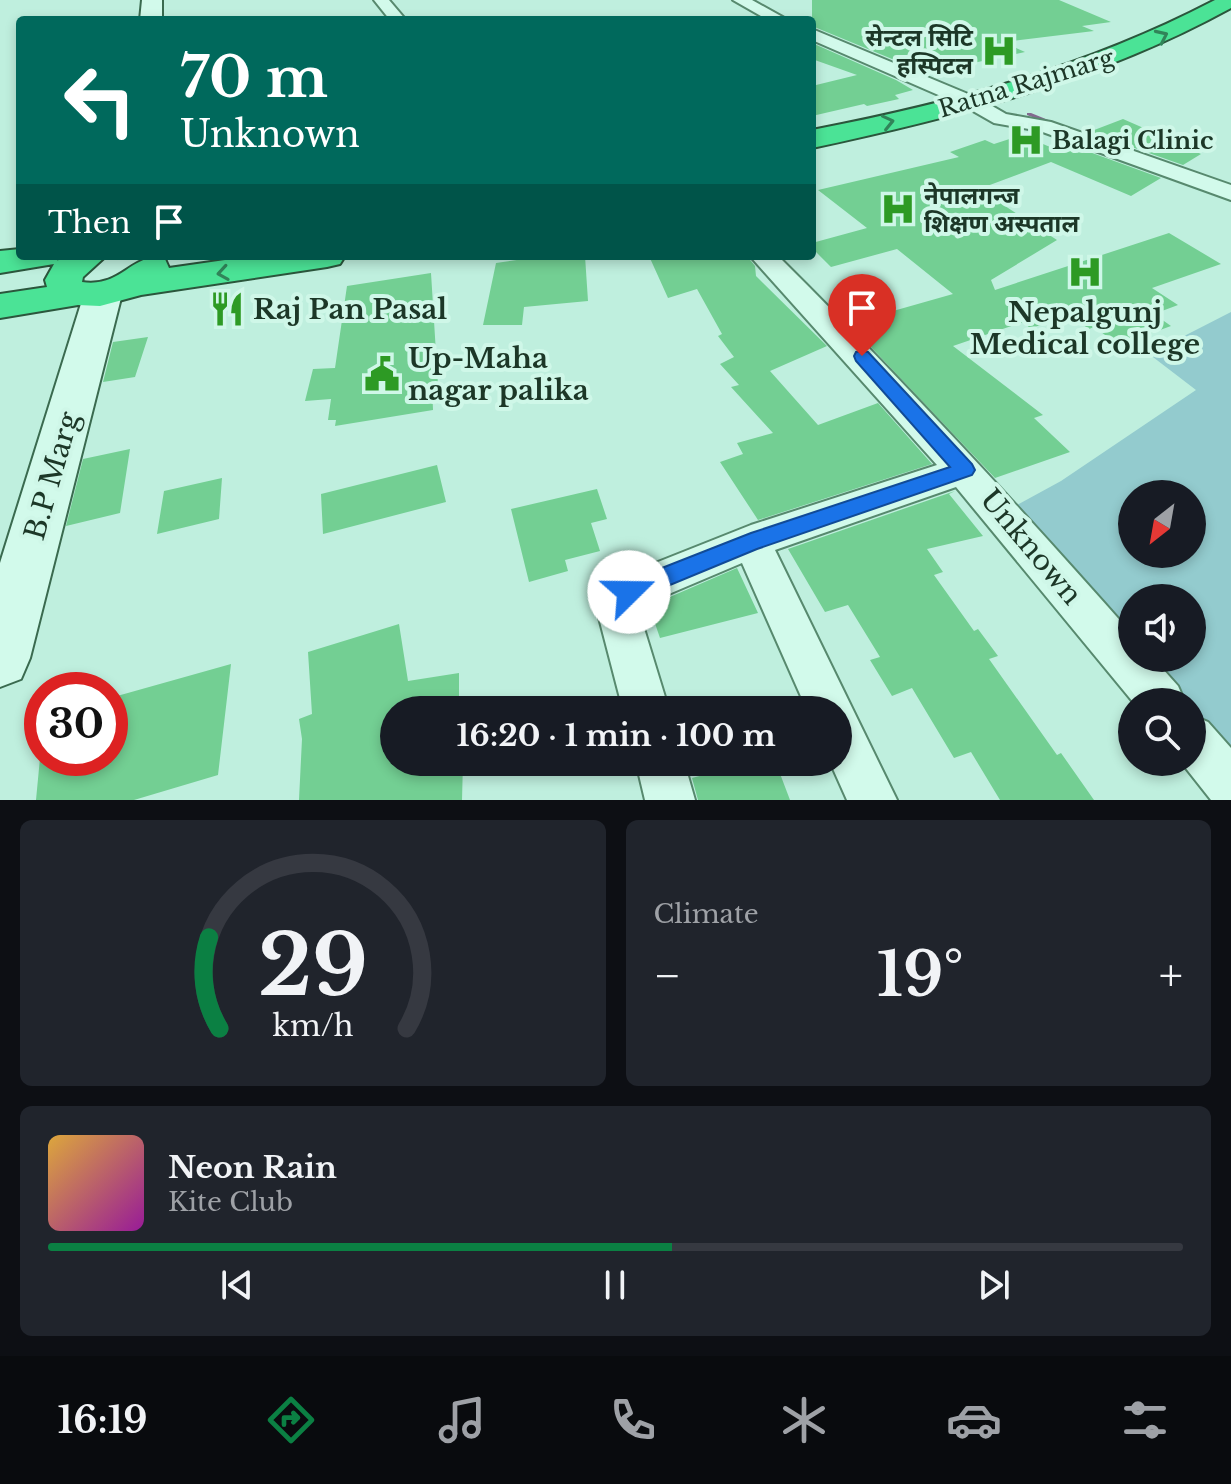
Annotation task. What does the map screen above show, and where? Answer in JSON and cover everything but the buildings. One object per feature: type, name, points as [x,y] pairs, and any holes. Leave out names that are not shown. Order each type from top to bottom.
[{"type":"highway","name":"Ratna Rajmarg","points":[[816,138],[973,103],[1134,49],[1230,0]]},
{"type":"highway","name":"Ratna Rajmarg","points":[[855,156],[1001,119],[1159,63],[1213,38]]},
{"type":"highway","points":[[0,306],[149,272],[155,260]]},
{"type":"highway","points":[[99,282],[292,260]]},
{"type":"street","points":[[381,0],[395,16]]},
{"type":"street","points":[[740,0],[772,16]]},
{"type":"street","points":[[816,36],[973,103],[1001,119],[1044,126],[1231,193]]},
{"type":"street","name":"Unknown","points":[[767,260],[862,356],[965,470],[1150,688]]},
{"type":"street","name":"B.P Marg","points":[[0,658],[99,282]]},
{"type":"street","points":[[642,696],[618,610],[629,592],[751,542],[965,470]]},
{"type":"street","points":[[751,542],[823,696]]},
{"type":"street","points":[[1206,755],[1231,786]]},
{"type":"street","points":[[852,757],[872,800]]},
{"type":"street","points":[[664,776],[670,800]]},
{"type":"shaded area","points":[[1231,312],[1231,759],[1206,728],[1206,688],[1173,688],[1160,672],[1206,672],[1206,584],[1118,584],[1118,622],[1017,505],[1061,481],[1196,390],[1149,354]]},
{"type":"waterway","points":[[1029,114],[1060,126]]},
{"type":"place","name":"सेन्टल सिटि हस्पिटल","points":[[999,51]]},
{"type":"place","name":"Balagi Clinic","points":[[1026,140]]},
{"type":"place","name":"नेपालगन्ज शिक्षण अस्पताल","points":[[898,209]]},
{"type":"place","name":"Nepalgunj Medical college","points":[[1085,272]]},
{"type":"place","name":"Raj Pan Pasal","points":[[227,309]]},
{"type":"place","name":"Up-Maha nagar palika","points":[[382,374]]},
{"type":"route","points":[[629,592],[751,542],[965,470],[862,356]]}]
